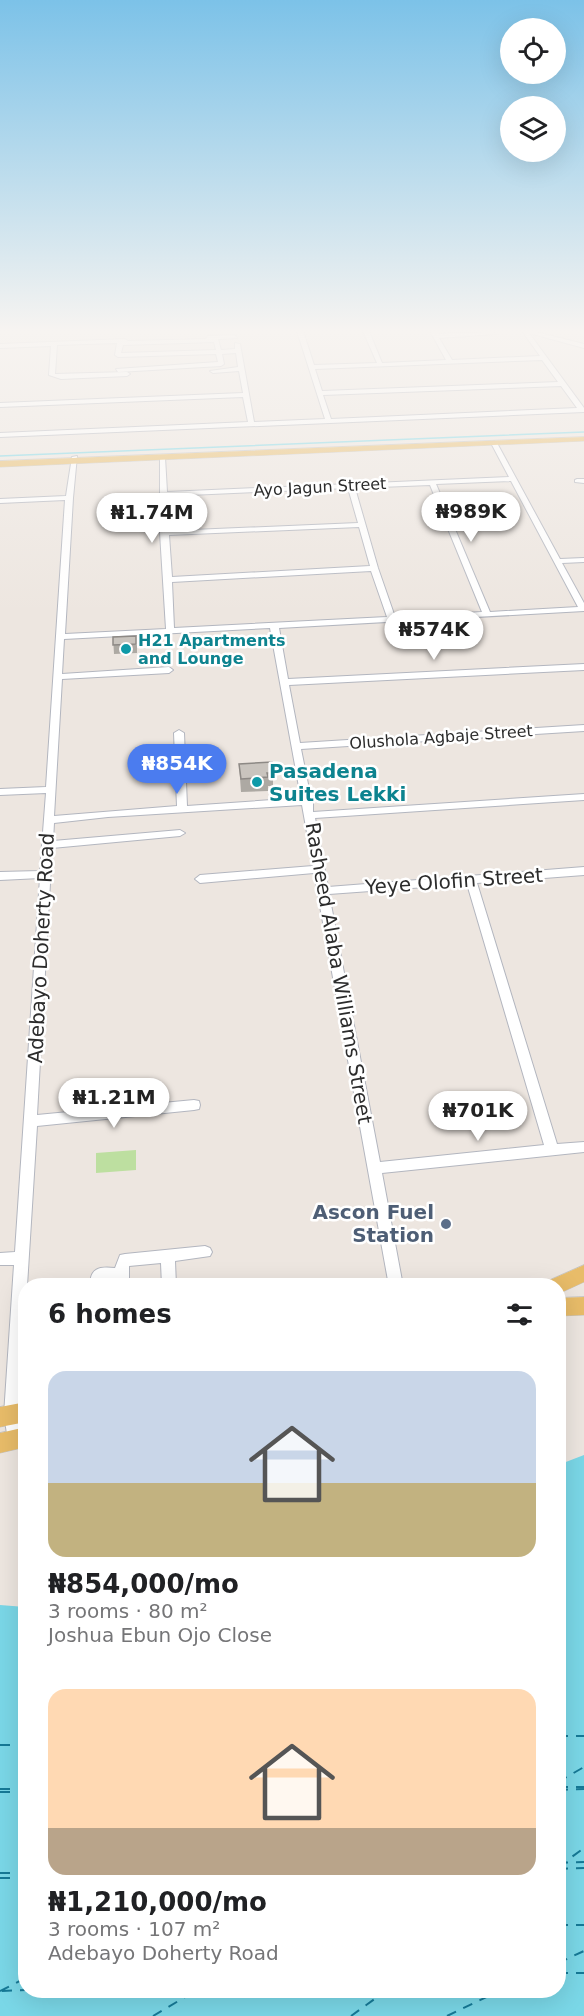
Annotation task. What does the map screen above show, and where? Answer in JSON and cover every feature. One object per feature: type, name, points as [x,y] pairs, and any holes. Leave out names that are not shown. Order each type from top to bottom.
[{"type":"main road","points":[[75,459],[494,443],[584,437]]},
{"type":"main road","points":[[0,462],[584,437]]},
{"type":"main road","points":[[566,1281],[584,1273]]},
{"type":"main road","points":[[566,1307],[584,1306]]},
{"type":"street","points":[[0,435],[208,425]]},
{"type":"street","points":[[61,637],[583,609],[494,443]]},
{"type":"street","points":[[162,457],[170,630]]},
{"type":"street","name":"Adebayo Doherty Road","points":[[22,1278],[69,498],[75,459]]},
{"type":"street","name":"Ayo Jagun Street","points":[[163,494],[512,479]]},
{"type":"street","points":[[432,482],[488,614]]},
{"type":"street","points":[[351,485],[374,568],[391,618]]},
{"type":"street","points":[[0,501],[69,498]]},
{"type":"street","points":[[164,533],[362,525]]},
{"type":"street","points":[[556,561],[584,560]]},
{"type":"street","points":[[167,580],[374,568]]},
{"type":"street","name":"Rasheed Alaba Williams Street","points":[[274,626],[325,891],[395,1278]]},
{"type":"street","points":[[286,682],[584,667]]},
{"type":"street","points":[[58,677],[169,670]]},
{"type":"street","name":"Olushola Agbaje Street","points":[[297,746],[584,728]]},
{"type":"street","points":[[179,733],[182,809]]},
{"type":"street","points":[[0,792],[51,790]]},
{"type":"street","points":[[310,815],[584,797]]},
{"type":"street","points":[[49,820],[308,801]]},
{"type":"street","points":[[48,845],[180,833]]},
{"type":"street","points":[[200,879],[320,869]]},
{"type":"street","name":"Yeye Olofin Street","points":[[325,891],[584,871]]},
{"type":"street","points":[[0,876],[46,874]]},
{"type":"street","points":[[471,880],[552,1150]]},
{"type":"street","points":[[31,1121],[195,1105]]},
{"type":"street","points":[[375,1168],[584,1147]]},
{"type":"street","points":[[122,1278],[122,1262],[125,1260],[205,1252]]},
{"type":"street","points":[[168,1256],[169,1278]]},
{"type":"street","points":[[0,1259],[22,1258]]},
{"type":"street","points":[[97,1278],[101,1273],[116,1278]]},
{"type":"street","name":"Adebayo Doherty Road","points":[[13,1440],[12,1415],[18,1347]]},
{"type":"green space","points":[[136,1150],[136,1170],[96,1173],[96,1153]]},
{"type":"water","points":[[584,1455],[584,2016],[0,2016],[0,1605],[18,1606],[18,1998],[566,1998],[566,1462]]},
{"type":"building","points":[[136,636],[136,644],[113,645],[113,637]]},
{"type":"building","points":[[272,762],[273,773],[267,773],[268,777],[241,779],[239,764]]},
{"type":"waterway","points":[[0,456],[584,432]]},
{"type":"ferry route","points":[[566,1736],[584,1736]]},
{"type":"ferry route","points":[[0,1745],[18,1745]]},
{"type":"ferry route","points":[[566,1777],[584,1767]]},
{"type":"ferry route","points":[[566,1787],[584,1787]]},
{"type":"ferry route","points":[[0,1789],[18,1789]]},
{"type":"ferry route","points":[[566,1790],[584,1789]]},
{"type":"ferry route","points":[[0,1792],[18,1792]]},
{"type":"ferry route","points":[[566,1861],[584,1848]]},
{"type":"ferry route","points":[[566,1863],[584,1862]]},
{"type":"ferry route","points":[[566,1869],[584,1868]]},
{"type":"ferry route","points":[[0,1873],[18,1873]]},
{"type":"ferry route","points":[[0,1878],[18,1878]]},
{"type":"ferry route","points":[[566,1925],[584,1925]]},
{"type":"ferry route","points":[[566,1959],[584,1951]]},
{"type":"ferry route","points":[[566,1973],[584,1973]]},
{"type":"ferry route","points":[[0,1991],[18,1982]]},
{"type":"ferry route","points":[[2,1991],[18,1990]]},
{"type":"ferry route","points":[[153,2016],[183,1998]]},
{"type":"ferry route","points":[[351,2016],[376,1998]]},
{"type":"ferry route","points":[[447,2016],[484,1998]]},
{"type":"place","name":"H21 Apartments and Lounge","points":[[126,649]]},
{"type":"place","name":"Pasadena Suites Lekki","points":[[257,782]]},
{"type":"place","name":"Ascon Fuel Station","points":[[446,1224]]}]
